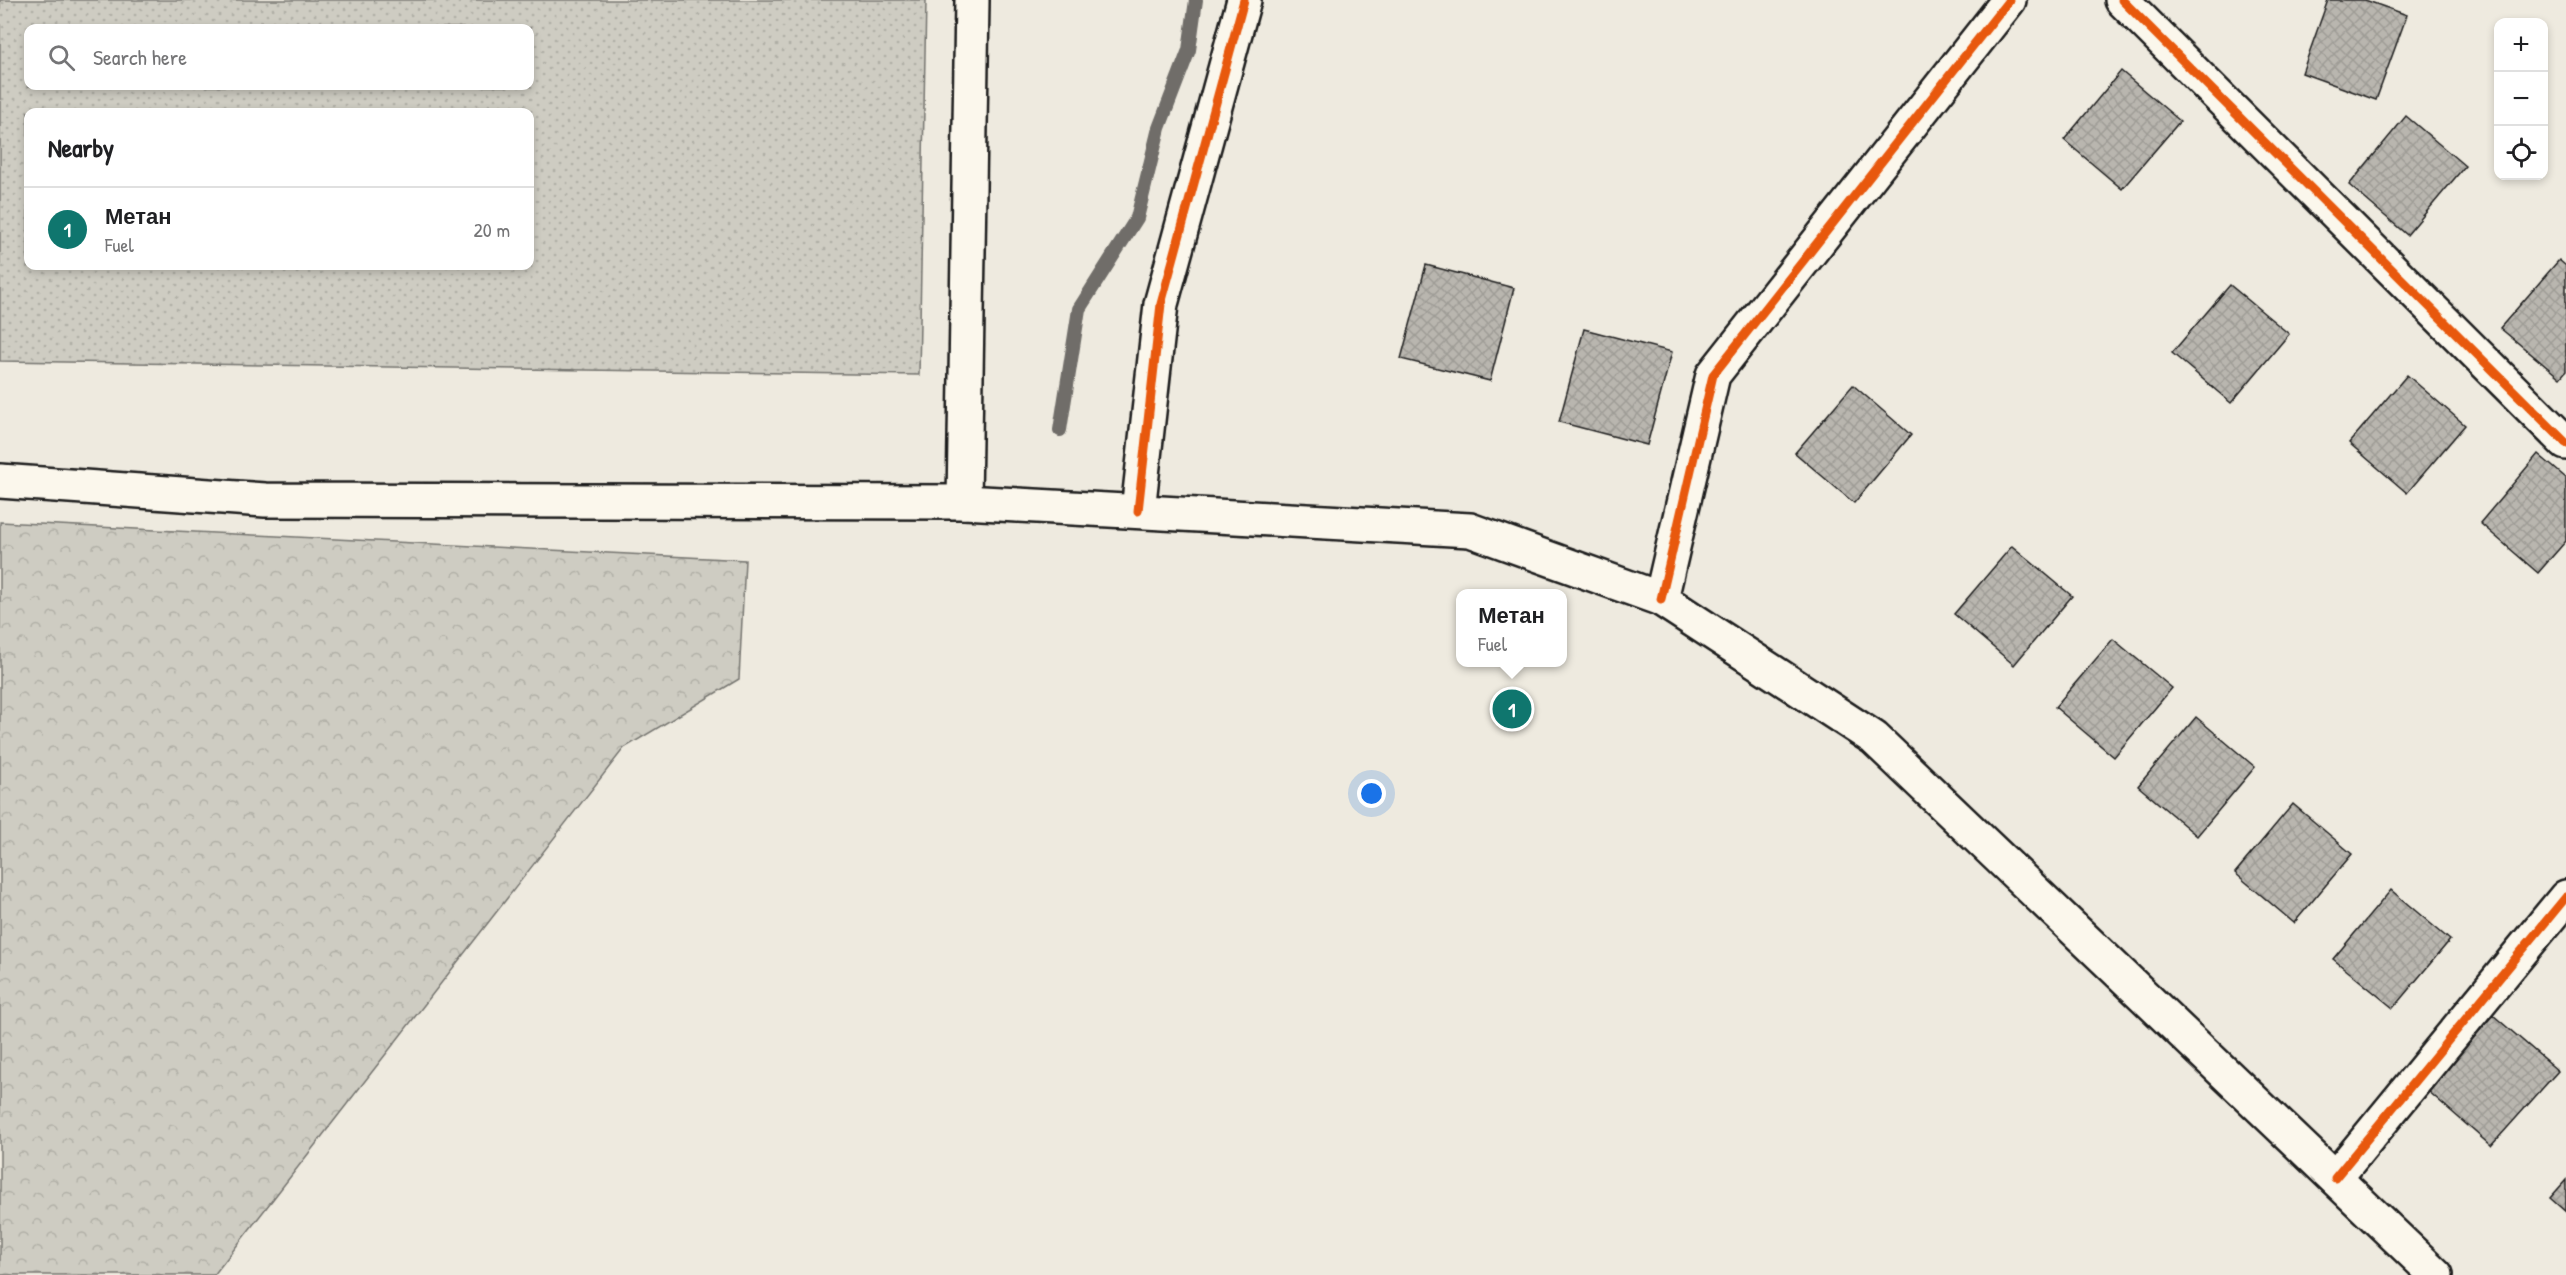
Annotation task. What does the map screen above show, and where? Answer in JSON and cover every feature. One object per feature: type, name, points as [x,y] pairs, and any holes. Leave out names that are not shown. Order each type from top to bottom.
[{"type":"street","points":[[964,502],[972,0]]},
{"type":"street","points":[[1138,511],[1161,304],[1244,0]]},
{"type":"street","points":[[1661,599],[1713,375],[2009,0]]},
{"type":"street","points":[[2122,0],[2566,443]]},
{"type":"street","points":[[0,481],[265,500],[964,502],[1470,530],[1661,599],[1874,738],[2436,1275]]},
{"type":"street","points":[[2336,1179],[2566,897]]},
{"type":"green space","points":[[0,0],[926,0],[919,375],[0,361]]},
{"type":"green space","points":[[0,522],[745,560],[739,679],[624,748],[214,1275],[0,1275]]},
{"type":"building","points":[[2328,0],[2365,0],[2407,15],[2376,100],[2302,73]]},
{"type":"building","points":[[2121,71],[2180,121],[2122,189],[2064,140]]},
{"type":"building","points":[[2406,116],[2465,166],[2407,235],[2349,185]]},
{"type":"building","points":[[2559,260],[2566,266],[2566,371],[2560,378],[2500,328]]},
{"type":"building","points":[[1426,265],[1514,288],[1490,381],[1401,359]]},
{"type":"building","points":[[2230,285],[2289,334],[2231,403],[2172,353]]},
{"type":"building","points":[[1584,329],[1672,352],[1647,445],[1559,422]]},
{"type":"building","points":[[2407,375],[2465,425],[2407,493],[2349,443]]},
{"type":"building","points":[[1853,385],[1911,435],[1854,503],[1795,453]]},
{"type":"building","points":[[2538,454],[2566,478],[2566,541],[2538,573],[2480,523]]},
{"type":"building","points":[[2012,546],[2072,596],[2014,665],[1954,614]]},
{"type":"building","points":[[2113,639],[2172,688],[2114,757],[2055,707]]},
{"type":"building","points":[[2196,717],[2255,767],[2197,836],[2138,786]]},
{"type":"building","points":[[2293,804],[2352,854],[2294,923],[2235,873]]},
{"type":"building","points":[[2391,890],[2450,940],[2393,1008],[2333,959]]},
{"type":"building","points":[[2493,1015],[2558,1071],[2491,1146],[2427,1090]]},
{"type":"building","points":[[2566,1180],[2566,1212],[2550,1198]]},
{"type":"waterway","points":[[1060,430],[1079,309],[1137,218],[1159,128],[1189,50],[1196,0]]},
{"type":"cycle path","points":[[1138,511],[1161,304],[1244,0]]},
{"type":"cycle path","points":[[1661,599],[1713,375],[2009,0]]},
{"type":"cycle path","points":[[2122,0],[2566,443]]},
{"type":"cycle path","points":[[2335,1178],[2566,897]]},
{"type":"place","name":"Метан","points":[[1512,709]]}]
